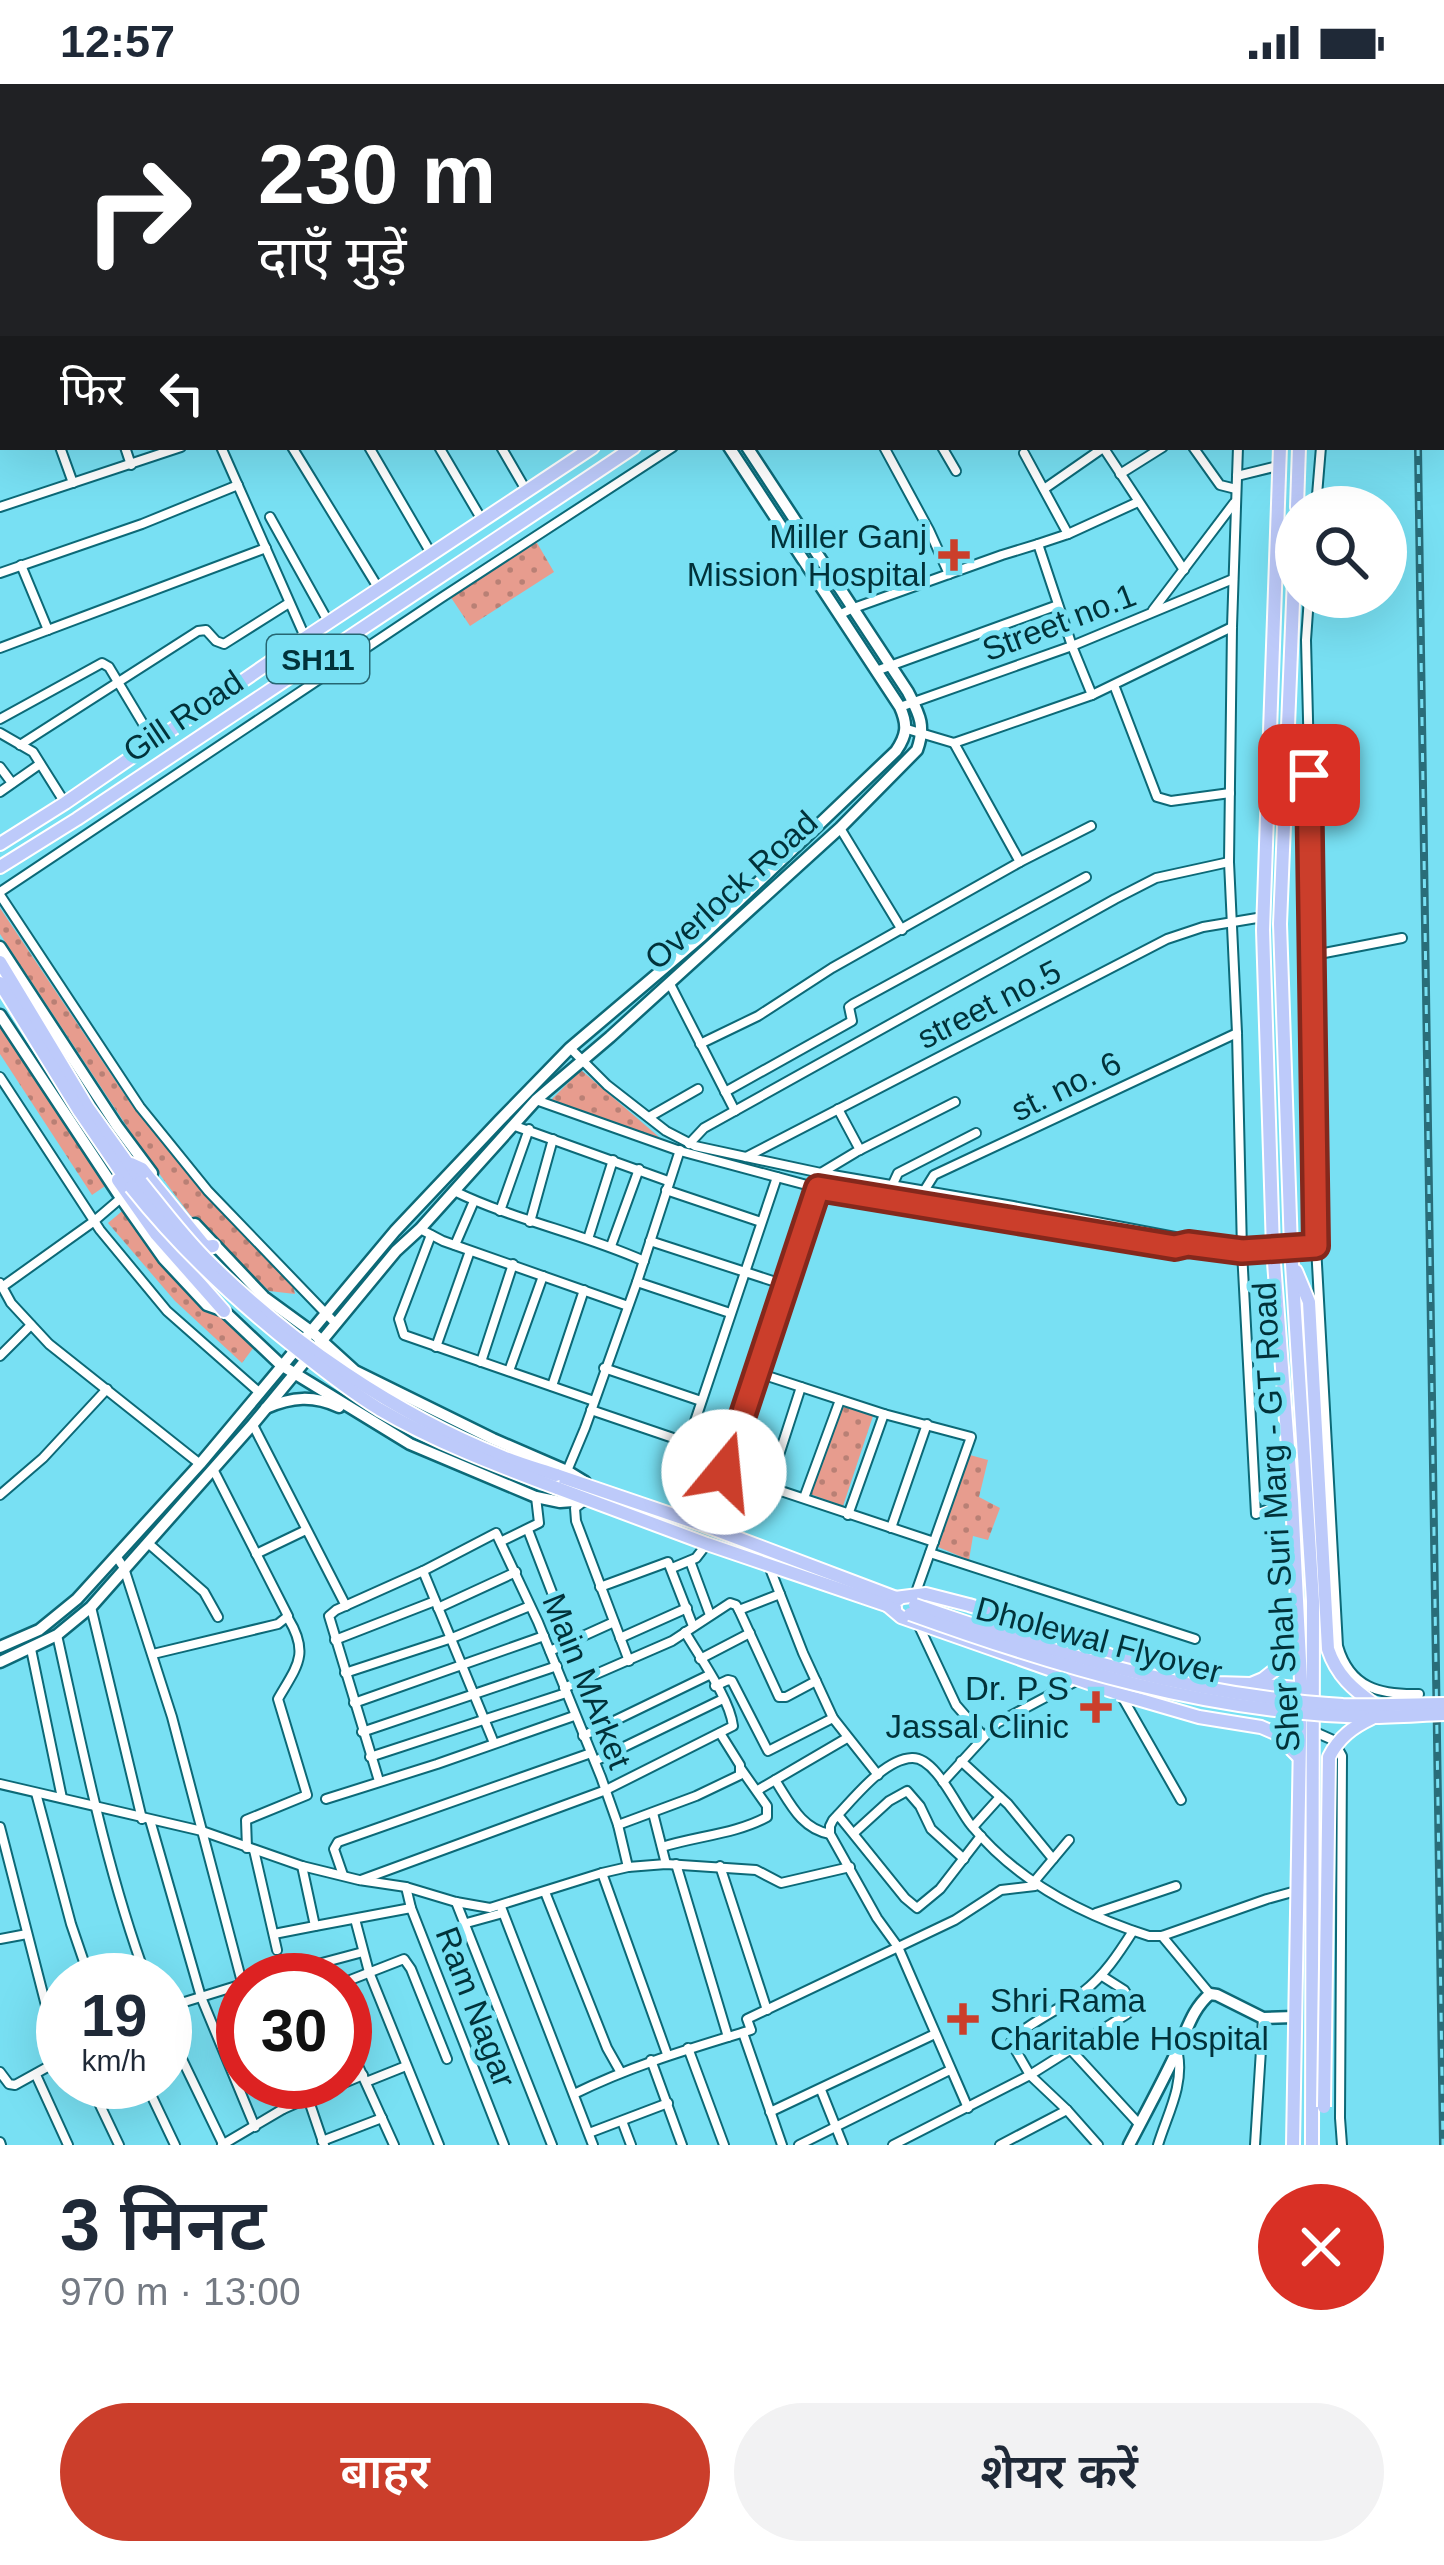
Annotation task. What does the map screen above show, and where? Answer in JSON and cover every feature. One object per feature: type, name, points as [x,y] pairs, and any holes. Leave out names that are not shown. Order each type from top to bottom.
[{"type":"main road","name":"Gill Road","points":[[0,844],[589,450]]},
{"type":"main road","name":"Gill Road","points":[[0,867],[630,450]]},
{"type":"main road","name":"Sher Shah Suri Marg - GT Road","points":[[1280,450],[1264,917],[1273,1249],[1299,1642],[1308,1689]]},
{"type":"main road","points":[[1298,486],[1299,450]]},
{"type":"main road","name":"Sher Shah Suri Marg - GT Road","points":[[1292,618],[1280,924],[1291,1248],[1313,1601],[1307,1731],[1312,2139]]},
{"type":"main road","points":[[0,962],[119,1161],[118,1180],[127,1196],[224,1311]]},
{"type":"main road","points":[[0,983],[162,1226],[214,1280],[344,1386],[436,1439],[496,1465],[560,1478],[707,1544],[891,1602]]},
{"type":"main road","points":[[119,1161],[142,1169],[208,1245]]},
{"type":"main road","points":[[1292,1264],[1309,1302],[1328,1649],[1346,1683],[1375,1711],[1345,1734],[1330,1757],[1324,2107],[1312,2139]]},
{"type":"main road","points":[[588,1493],[703,1525],[891,1602]]},
{"type":"main road","points":[[1307,1731],[1199,1717],[1120,1694],[914,1609],[926,1594],[1175,1675],[1216,1683],[1308,1689]]},
{"type":"main road","name":"Dholewal Flyover","points":[[891,1602],[1016,1652],[1118,1680],[1244,1705],[1444,1714]]},
{"type":"main road","points":[[1251,1684],[1282,1664],[1299,1642]]},
{"type":"main road","name":"Dholewal Flyover","points":[[1375,1711],[1444,1703]]},
{"type":"main road","points":[[1262,1727],[1299,1757]]},
{"type":"main road","name":"Sher Shah Suri Marg - GT Road","points":[[1293,2145],[1299,1757],[1307,1731]]},
{"type":"street","points":[[61,450],[73,483]]},
{"type":"street","points":[[125,450],[131,465]]},
{"type":"street","points":[[0,507],[173,450]]},
{"type":"street","points":[[222,450],[305,638]]},
{"type":"street","points":[[294,450],[380,590]]},
{"type":"street","points":[[371,450],[432,555]]},
{"type":"street","points":[[441,450],[483,521]]},
{"type":"street","points":[[503,450],[527,492]]},
{"type":"street","points":[[336,1324],[208,1191],[140,1107],[0,893],[668,450]]},
{"type":"street","points":[[749,450],[799,529],[877,671],[907,705],[907,729],[954,743],[1092,695],[1232,628]]},
{"type":"street","points":[[886,450],[949,574]]},
{"type":"street","points":[[944,450],[956,471]]},
{"type":"street","points":[[1044,489],[1099,450]]},
{"type":"street","points":[[1105,450],[1184,570]]},
{"type":"street","points":[[1120,474],[1158,450]]},
{"type":"street","points":[[1195,450],[1220,485],[1236,489]]},
{"type":"street","points":[[1238,450],[1229,862],[1256,1514],[1292,1500]]},
{"type":"street","points":[[1318,486],[1321,450]]},
{"type":"street","points":[[732,451],[786,537],[891,666],[922,734]]},
{"type":"street","points":[[1024,452],[1068,534]]},
{"type":"street","points":[[1237,476],[1280,466]]},
{"type":"street","points":[[0,573],[238,485]]},
{"type":"street","points":[[845,612],[1068,534],[1138,502]]},
{"type":"street","points":[[1150,613],[1235,502]]},
{"type":"street","points":[[270,517],[329,622]]},
{"type":"street","points":[[786,537],[799,529]]},
{"type":"street","points":[[1038,544],[1092,695]]},
{"type":"street","points":[[0,648],[266,548]]},
{"type":"street","points":[[22,566],[48,630]]},
{"type":"street","name":"Street no.1","points":[[907,705],[1072,646],[1234,579]]},
{"type":"street","points":[[20,745],[198,632],[206,630],[224,644],[289,603]]},
{"type":"street","points":[[877,671],[1058,605]]},
{"type":"street","points":[[1308,618],[1316,1246],[1338,1646],[1346,1667],[1358,1680],[1381,1691],[1420,1694]]},
{"type":"street","points":[[270,663],[283,682]]},
{"type":"street","points":[[65,803],[33,752],[3,735],[6,730],[0,720],[106,664],[154,742]]},
{"type":"street","points":[[1114,685],[1157,797],[1171,801],[1230,793]]},
{"type":"street","name":"Overlock Road","points":[[317,1336],[324,1316],[395,1232],[570,1048],[757,884],[896,751],[907,729]]},
{"type":"street","name":"Overlock Road","points":[[317,1336],[336,1324],[396,1251],[426,1232],[454,1191],[536,1100],[840,828],[917,750],[922,734]]},
{"type":"street","points":[[954,743],[1020,862]]},
{"type":"street","points":[[0,792],[40,764]]},
{"type":"street","points":[[0,767],[12,783]]},
{"type":"street","points":[[700,1044],[758,1016],[832,968],[1091,826]]},
{"type":"street","points":[[840,828],[902,930]]},
{"type":"street","points":[[0,947],[128,1140],[208,1245],[355,1370],[494,1439],[560,1478],[592,1406],[684,1146],[704,1128],[1148,882],[1229,862]]},
{"type":"street","points":[[725,1092],[852,1021],[849,1007],[853,1004],[1086,877]]},
{"type":"street","name":"street no.5","points":[[744,1158],[1167,939],[1264,917]]},
{"type":"street","points":[[1314,955],[1402,938]]},
{"type":"street","points":[[669,983],[735,1111]]},
{"type":"street","points":[[0,1015],[121,1198],[193,1292],[207,1305],[224,1311],[281,1365],[410,1444]]},
{"type":"street","name":"st. no. 6","points":[[923,1191],[934,1175],[1237,1033]]},
{"type":"street","points":[[570,1048],[684,1146],[1175,1237],[1188,1244]]},
{"type":"street","points":[[0,1077],[94,1221],[167,1310],[260,1393]]},
{"type":"street","points":[[649,1118],[698,1089]]},
{"type":"street","points":[[536,1100],[818,1188],[1175,1247],[1188,1244],[1242,1251],[1316,1246]]},
{"type":"street","points":[[703,1525],[821,1174],[956,1102]]},
{"type":"street","points":[[838,1109],[860,1150]]},
{"type":"street","points":[[515,1126],[639,1169],[761,1222]]},
{"type":"street","points":[[500,1211],[529,1130]]},
{"type":"street","points":[[892,1186],[898,1173],[976,1132]]},
{"type":"street","points":[[530,1222],[553,1139]]},
{"type":"street","points":[[588,1239],[614,1160]]},
{"type":"street","points":[[611,1246],[639,1169]]},
{"type":"street","points":[[688,1442],[777,1177]]},
{"type":"street","points":[[454,1191],[644,1261]]},
{"type":"street","points":[[121,1198],[1,1286],[49,1344],[206,1466],[300,1638],[298,1665],[278,1699],[307,1795],[246,1820],[278,1950]]},
{"type":"street","points":[[455,1245],[474,1201]]},
{"type":"street","points":[[395,1232],[407,1242]]},
{"type":"street","points":[[628,1306],[426,1232],[399,1319],[400,1328],[410,1338],[552,1386],[592,1406],[729,1457]]},
{"type":"street","points":[[650,1241],[785,1285]]},
{"type":"street","points":[[436,1348],[470,1251]]},
{"type":"street","points":[[481,1362],[513,1264]]},
{"type":"street","points":[[509,1371],[543,1276]]},
{"type":"street","points":[[637,1282],[730,1313]]},
{"type":"street","points":[[552,1386],[584,1290]]},
{"type":"street","points":[[286,1312],[324,1316]]},
{"type":"street","points":[[0,1356],[32,1325]]},
{"type":"street","points":[[0,1662],[57,1635],[91,1606],[147,1542],[281,1365],[317,1336]]},
{"type":"street","points":[[0,1647],[54,1620],[253,1424],[317,1336]]},
{"type":"street","points":[[604,1369],[701,1401]]},
{"type":"street","points":[[755,1372],[971,1437],[914,1609],[956,1705],[982,1736]]},
{"type":"street","points":[[769,1486],[801,1387]]},
{"type":"street","points":[[0,1495],[43,1458],[106,1389]]},
{"type":"street","points":[[263,1410],[307,1397],[333,1403],[386,1434],[536,1496],[560,1502],[588,1493]]},
{"type":"street","points":[[804,1498],[841,1400]]},
{"type":"street","points":[[848,1515],[884,1414]]},
{"type":"street","points":[[253,1424],[346,1606]]},
{"type":"street","points":[[891,1528],[926,1424]]},
{"type":"street","points":[[724,1472],[1195,1639]]},
{"type":"street","points":[[588,1493],[575,1508],[575,1521],[629,1660]]},
{"type":"street","points":[[379,1781],[329,1616],[496,1533],[502,1541],[528,1530],[540,1520],[536,1496]]},
{"type":"street","points":[[256,1554],[306,1530]]},
{"type":"street","points":[[528,1530],[562,1616]]},
{"type":"street","name":"Main MArket","points":[[502,1541],[606,1790],[628,1867]]},
{"type":"street","points":[[147,1542],[204,1592],[218,1617]]},
{"type":"street","points":[[672,1568],[699,1555],[707,1544]]},
{"type":"street","points":[[116,1556],[153,1654],[234,1953]]},
{"type":"street","points":[[359,1880],[606,1790],[734,1724],[700,1659],[672,1568],[664,1561],[600,1587]]},
{"type":"street","points":[[690,1561],[710,1615]]},
{"type":"street","points":[[770,1566],[833,1718],[878,1775]]},
{"type":"street","points":[[423,1571],[494,1743]]},
{"type":"street","points":[[335,1640],[516,1571]]},
{"type":"street","points":[[739,1610],[780,1594]]},
{"type":"street","points":[[370,1757],[565,1690],[672,1641],[730,1603],[739,1610],[779,1697],[816,1681]]},
{"type":"street","points":[[91,1606],[146,1819],[201,1997],[255,2127]]},
{"type":"street","points":[[344,1673],[452,1638],[530,1606]]},
{"type":"street","points":[[620,1638],[687,1608]]},
{"type":"street","points":[[153,1654],[278,1624],[287,1616]]},
{"type":"street","points":[[550,1651],[614,1622]]},
{"type":"street","points":[[700,1659],[750,1633]]},
{"type":"street","points":[[57,1635],[95,1806],[138,1953]]},
{"type":"street","points":[[354,1703],[544,1636]]},
{"type":"street","points":[[31,1649],[62,1798]]},
{"type":"street","points":[[362,1732],[557,1666]]},
{"type":"street","points":[[583,1736],[709,1675]]},
{"type":"street","points":[[716,1686],[728,1680],[734,1683],[770,1752],[833,1718]]},
{"type":"street","points":[[943,1782],[1004,1718],[1078,1680]]},
{"type":"street","points":[[1120,1694],[1181,1800]]},
{"type":"street","points":[[344,1876],[334,1846],[359,1834],[593,1757],[723,1699]]},
{"type":"street","points":[[326,1798],[574,1716]]},
{"type":"street","points":[[1307,1731],[1334,1740],[1342,1756],[1342,2145]]},
{"type":"street","points":[[662,1847],[731,1831],[764,1819],[769,1811],[721,1732]]},
{"type":"street","points":[[758,1790],[847,1738]]},
{"type":"street","points":[[968,2108],[898,1948],[830,1834],[838,1815],[878,1775],[898,1762],[918,1758],[926,1762],[981,1836],[1035,1884],[1149,1936],[1162,1936],[1296,1892]]},
{"type":"street","points":[[961,1761],[1053,1858]]},
{"type":"street","points":[[618,1825],[737,1778],[741,1769]]},
{"type":"street","points":[[775,1780],[804,1823],[830,1834]]},
{"type":"street","points":[[0,1784],[202,1831],[302,1866],[502,1910]]},
{"type":"street","points":[[855,1832],[907,1791],[931,1829],[964,1859]]},
{"type":"street","points":[[35,1792],[80,1953]]},
{"type":"street","points":[[973,1827],[1000,1797]]},
{"type":"street","points":[[653,1814],[728,2037]]},
{"type":"street","points":[[838,1815],[914,1907],[922,1906],[940,1889],[981,1836]]},
{"type":"street","points":[[0,1827],[36,1966]]},
{"type":"street","points":[[574,2094],[651,2060],[752,2030],[747,2019],[956,1920],[1001,1890],[1035,1884],[1069,1840]]},
{"type":"street","points":[[464,1924],[545,1892],[628,1867],[720,1865],[756,1870],[781,1882],[850,1867]]},
{"type":"street","points":[[720,1865],[767,2010]]},
{"type":"street","points":[[302,1866],[316,1926]]},
{"type":"street","points":[[602,1873],[668,2054]]},
{"type":"street","points":[[1094,1914],[1176,1886]]},
{"type":"street","name":"Ram Nagar","points":[[406,1887],[504,2145]]},
{"type":"street","points":[[545,1892],[620,2072]]},
{"type":"street","points":[[456,1902],[552,2145]]},
{"type":"street","points":[[274,1934],[411,1908]]},
{"type":"street","points":[[502,1910],[593,2145]]},
{"type":"street","points":[[355,1919],[363,1952],[359,1953]]},
{"type":"street","points":[[1097,2145],[1030,2075],[1013,2049],[1012,2037],[1056,2012],[1102,1976],[1133,1931]]},
{"type":"street","points":[[0,1940],[27,1934]]},
{"type":"street","points":[[1162,1936],[1210,1994],[1263,2018],[1294,2017]]},
{"type":"street","name":"Ram Nagar","points":[[372,1971],[406,1960],[447,2059]]},
{"type":"street","points":[[893,2145],[1030,2075],[1130,2010],[1129,1996],[1102,1976]]},
{"type":"street","points":[[372,1980],[439,2145]]},
{"type":"street","points":[[192,2000],[216,1993]]},
{"type":"street","points":[[1129,2145],[1192,2015],[1210,1994]]},
{"type":"street","points":[[1255,2145],[1263,2018]]},
{"type":"street","points":[[742,2033],[782,2145]]},
{"type":"street","points":[[770,2112],[935,2034]]},
{"type":"street","points":[[688,2048],[724,2145]]},
{"type":"street","points":[[1071,2050],[1139,2124]]},
{"type":"street","points":[[1158,2145],[1179,2079],[1178,2050]]},
{"type":"street","points":[[651,2060],[682,2145]]},
{"type":"street","points":[[372,2077],[406,2066]]},
{"type":"street","points":[[799,2145],[950,2070]]},
{"type":"street","points":[[0,2072],[9,2084],[36,2075]]},
{"type":"street","points":[[192,2081],[222,2145],[283,2109]]},
{"type":"street","points":[[821,2090],[843,2145]]},
{"type":"street","points":[[372,2096],[394,2145]]},
{"type":"street","points":[[589,2133],[668,2103]]},
{"type":"street","points":[[52,2109],[68,2145]]},
{"type":"street","points":[[102,2109],[119,2145]]},
{"type":"street","points":[[158,2109],[175,2145]]},
{"type":"street","points":[[312,2109],[323,2143],[382,2118]]},
{"type":"street","points":[[1000,2145],[1067,2110]]},
{"type":"street","points":[[622,2121],[631,2145]]},
{"type":"street","points":[[1075,2145],[1088,2134]]},
{"type":"shaded area","points":[[533,536],[554,572],[470,626],[446,590]]},
{"type":"shaded area","points":[[0,908],[133,1107],[207,1197],[292,1281],[295,1294],[269,1291],[190,1215],[0,934]]},
{"type":"shaded area","points":[[0,1013],[111,1182],[92,1195],[0,1054]]},
{"type":"shaded area","points":[[581,1070],[666,1143],[550,1101]]},
{"type":"shaded area","points":[[127,1207],[254,1347],[242,1363],[175,1301],[108,1223]]},
{"type":"shaded area","points":[[836,1401],[874,1413],[843,1506],[810,1494]]},
{"type":"shaded area","points":[[970,1455],[988,1460],[979,1497],[1000,1508],[988,1540],[973,1536],[969,1560],[938,1547]]},
{"type":"railway","points":[[1418,450],[1443,2145]]},
{"type":"place","name":"Miller Ganj Mission Hospital","points":[[954,555]]},
{"type":"place","name":"Dr. P S Jassal Clinic","points":[[1096,1707]]},
{"type":"place","name":"Shri Rama Charitable Hospital","points":[[963,2019]]},
{"type":"route","points":[[724,1472],[818,1188],[1175,1247],[1188,1244],[1242,1251],[1316,1246],[1309,775]]}]
